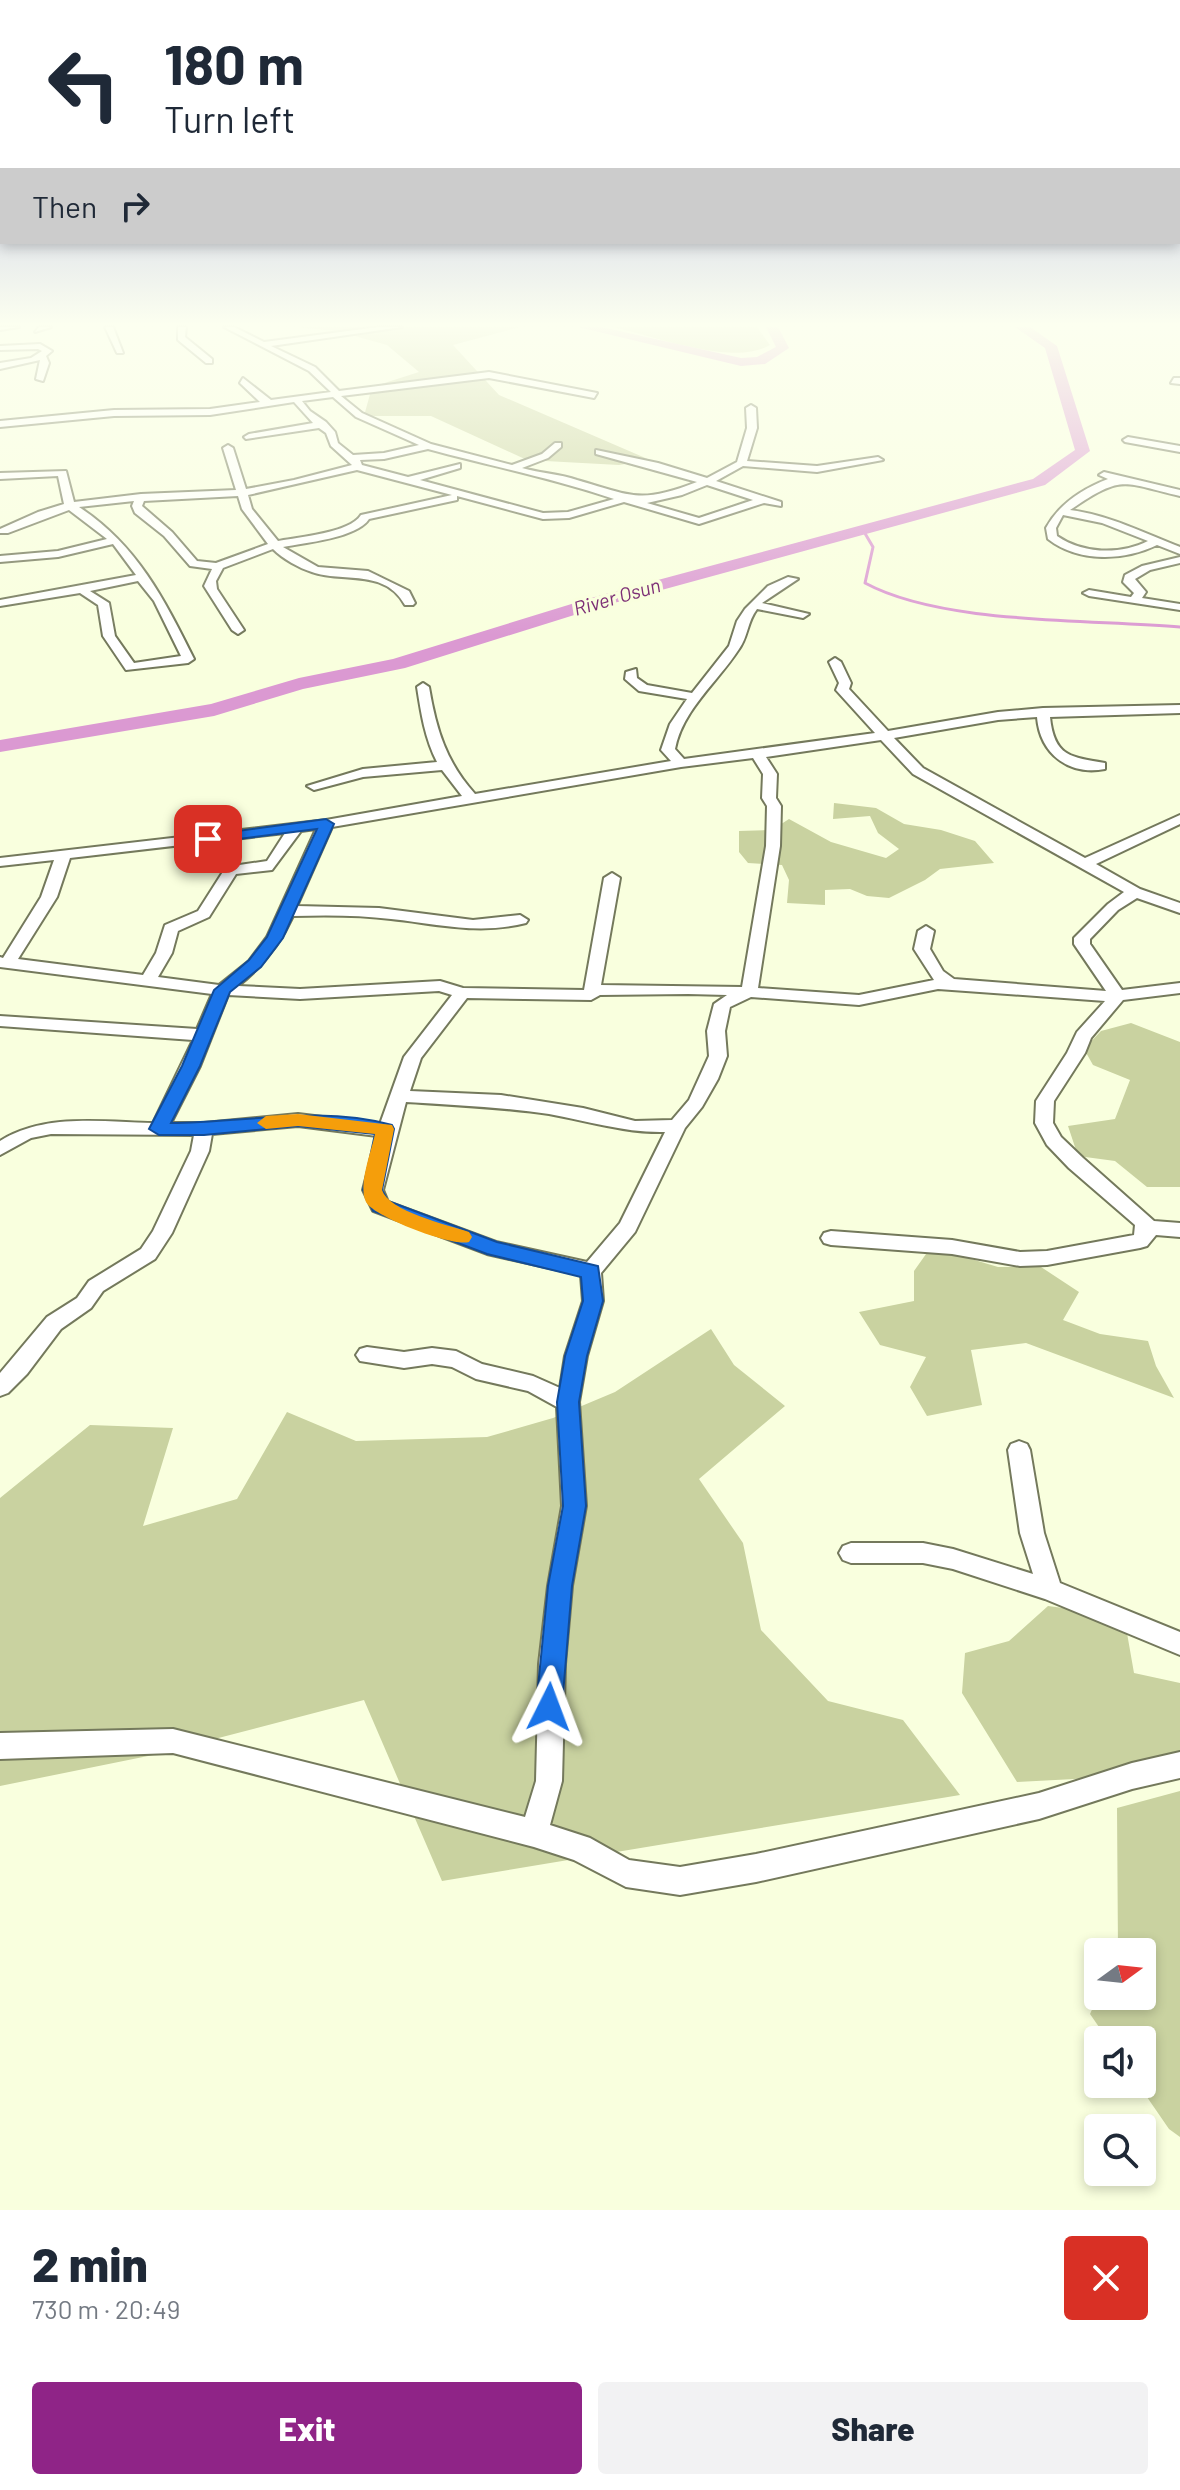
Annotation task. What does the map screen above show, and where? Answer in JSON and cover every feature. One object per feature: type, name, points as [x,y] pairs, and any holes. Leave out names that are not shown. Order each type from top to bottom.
[{"type":"street","points":[[249,437],[288,430]]},
{"type":"street","points":[[326,430],[334,444],[354,463],[407,481],[525,513],[552,517],[624,499],[645,500],[671,495],[707,482],[741,463],[817,469],[878,460]]},
{"type":"street","points":[[393,430],[428,446],[511,469],[572,481],[699,521],[763,500]]},
{"type":"street","points":[[741,463],[751,430]]},
{"type":"street","points":[[1128,440],[1180,449]]},
{"type":"street","points":[[511,469],[545,456],[558,445]]},
{"type":"street","points":[[4,531],[68,501],[182,498],[244,491],[318,478],[354,463],[428,446]]},
{"type":"street","points":[[228,448],[244,491],[247,509],[283,553],[316,570],[364,573],[405,593],[409,603]]},
{"type":"street","points":[[599,452],[655,465],[777,504]]},
{"type":"street","points":[[407,481],[457,466]]},
{"type":"street","points":[[0,476],[62,473],[68,501],[112,541],[129,552],[140,569],[142,579],[154,591],[188,659],[132,669],[114,645],[103,618],[103,603],[87,595],[83,589]]},
{"type":"street","points":[[1104,475],[1180,493]]},
{"type":"street","points":[[1119,478],[1097,487],[1060,512],[1051,528],[1052,537],[1065,546],[1123,554],[1155,542]]},
{"type":"street","points":[[141,497],[137,506],[139,511],[168,534],[194,564],[217,566],[275,545],[337,533],[356,526],[365,517],[467,496]]},
{"type":"street","points":[[1060,512],[1134,531],[1180,551]]},
{"type":"street","points":[[0,559],[77,551],[112,541]]},
{"type":"street","points":[[1134,600],[1140,592],[1129,582],[1129,577],[1146,568],[1180,560]]},
{"type":"street","points":[[217,566],[210,580],[211,587],[226,608],[230,623],[238,630]]},
{"type":"street","points":[[0,603],[142,579]]},
{"type":"street","points":[[681,763],[667,745],[696,697],[737,644],[745,618],[780,583],[792,579]]},
{"type":"street","points":[[1089,593],[1180,607]]},
{"type":"street","points":[[757,606],[803,614]]},
{"type":"street","points":[[835,662],[845,683],[842,690],[918,771],[1135,892],[1180,908]]},
{"type":"street","points":[[632,672],[631,679],[643,688],[696,697]]},
{"type":"street","points":[[423,687],[428,719],[442,766],[471,798]]},
{"type":"street","points":[[0,862],[326,824],[681,763],[757,754],[958,721],[1043,712],[1180,709]]},
{"type":"street","points":[[1043,712],[1044,733],[1061,754],[1083,767],[1100,766]]},
{"type":"street","points":[[749,992],[773,846],[774,819],[774,806],[769,798],[770,774],[757,754]]},
{"type":"street","points":[[314,786],[363,773],[442,766]]},
{"type":"street","points":[[1084,864],[1180,819]]},
{"type":"street","points":[[159,1129],[191,1066],[222,990],[255,964],[275,938],[326,824]]},
{"type":"street","points":[[148,981],[164,953],[171,928],[204,914],[231,870],[272,864],[296,828]]},
{"type":"street","points":[[64,855],[49,897],[4,963],[222,990],[300,994],[440,986],[462,993],[591,995],[596,990],[749,992],[790,998],[863,1000],[884,998],[919,986],[948,983],[1048,995],[1144,996],[1180,988]]},
{"type":"street","points":[[591,995],[612,878]]},
{"type":"street","points":[[1118,996],[1081,941],[1099,919],[1135,892]]},
{"type":"street","points":[[287,911],[352,910],[482,924],[507,924],[520,920]]},
{"type":"street","points":[[926,931],[922,949],[937,974],[948,983]]},
{"type":"street","points":[[534,1833],[549,1781],[552,1664],[560,1586],[574,1506],[568,1402],[576,1356],[593,1301],[591,1271],[628,1227],[677,1126],[696,1103],[718,1056],[716,1031],[722,1004],[749,992]]},
{"type":"street","points":[[462,993],[413,1057],[387,1131],[373,1190],[380,1206],[494,1249],[591,1271]]},
{"type":"street","points":[[1118,996],[1083,1036],[1076,1053],[1045,1101],[1044,1123],[1054,1141],[1148,1228]]},
{"type":"street","points":[[0,1021],[202,1035]]},
{"type":"street","points":[[401,1096],[501,1101],[583,1114],[635,1127],[677,1126]]},
{"type":"street","points":[[0,1149],[33,1130],[204,1129],[298,1120],[387,1131]]},
{"type":"street","points":[[0,1387],[54,1323],[84,1303],[96,1286],[148,1254],[162,1233],[200,1151],[204,1129]]},
{"type":"street","points":[[1148,1228],[1180,1230]]},
{"type":"street","points":[[831,1238],[952,1247],[1020,1259],[1047,1258],[1140,1241],[1148,1228]]},
{"type":"street","points":[[367,1355],[404,1360],[432,1356],[456,1359],[476,1371],[533,1384],[568,1402]]},
{"type":"street","points":[[1019,1450],[1032,1533],[1050,1590]]},
{"type":"street","points":[[851,1553],[923,1553],[1050,1590],[1180,1644]]},
{"type":"street","points":[[0,1746],[173,1741],[534,1833],[580,1848],[626,1873],[680,1881],[756,1868],[1039,1806],[1132,1776],[1180,1765]]},
{"type":"green space","points":[[462,430],[581,430],[650,460],[619,465],[527,460]]},
{"type":"green space","points":[[834,803],[876,808],[904,824],[941,830],[975,841],[994,863],[940,869],[889,898],[867,896],[850,889],[825,890],[825,905],[787,903],[789,880],[782,865],[748,863],[739,852],[739,831],[772,830],[789,819],[831,842],[886,858],[899,849],[878,833],[870,816],[833,819]]},
{"type":"green space","points":[[1131,1023],[1180,1042],[1180,1187],[1147,1187],[1115,1161],[1078,1156],[1068,1126],[1115,1119],[1130,1080],[1093,1065],[1084,1049],[1101,1031]]},
{"type":"green space","points":[[931,1247],[998,1267],[1041,1267],[1079,1292],[1063,1320],[1100,1334],[1148,1341],[1156,1366],[1174,1398],[1026,1343],[971,1350],[982,1405],[927,1416],[910,1387],[926,1357],[880,1345],[859,1312],[914,1301],[914,1271]]},
{"type":"green space","points":[[711,1329],[734,1365],[785,1406],[699,1479],[743,1543],[761,1630],[828,1701],[903,1720],[960,1795],[442,1881],[364,1700],[153,1755],[0,1786],[0,1498],[90,1425],[173,1428],[143,1526],[237,1499],[287,1412],[356,1441],[487,1437],[553,1418],[615,1392]]},
{"type":"green space","points":[[1048,1606],[1124,1616],[1134,1673],[1180,1683],[1180,1764],[1132,1776],[1017,1782],[962,1693],[965,1653],[1009,1641]]},
{"type":"green space","points":[[1180,1791],[1180,2137],[1169,2129],[1148,2098],[1156,2098],[1156,2026],[1098,2026],[1090,2014],[1092,2010],[1156,2010],[1156,1938],[1118,1938],[1117,1808]]},
{"type":"waterway","name":"River Osun","points":[[0,746],[214,710],[299,684],[398,664],[597,602],[1039,482],[1083,451],[1077,430]]},
{"type":"waterway","points":[[863,530],[873,547],[865,583],[897,597],[934,606],[1018,618],[1180,627]]},
{"type":"slow traffic","points":[[266,1123],[298,1120],[351,1128],[385,1129],[373,1190],[376,1201],[390,1212],[462,1237]]},
{"type":"route","points":[[208,839],[326,824],[303,869],[275,938],[255,964],[222,990],[191,1066],[159,1129],[204,1129],[298,1120],[351,1128],[385,1129],[373,1190],[380,1206],[494,1249],[558,1261],[591,1271],[593,1301],[576,1356],[568,1402],[574,1506],[560,1586],[549,1707]]}]
